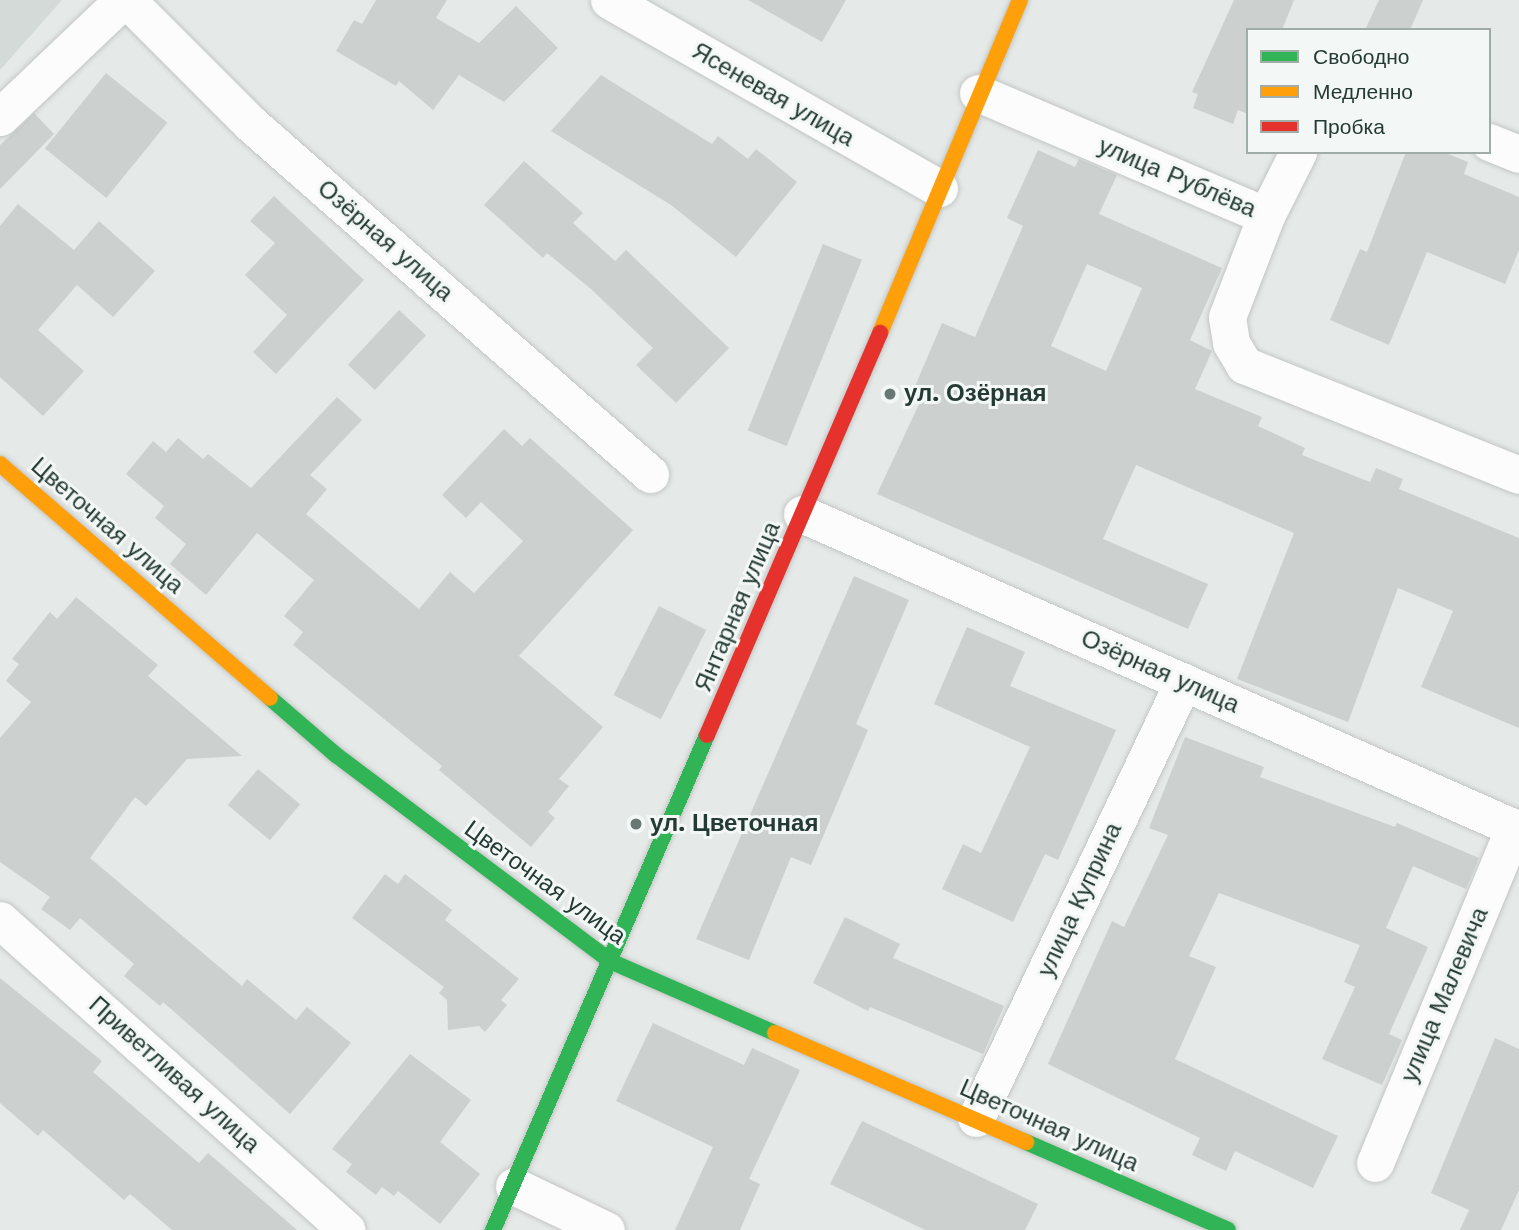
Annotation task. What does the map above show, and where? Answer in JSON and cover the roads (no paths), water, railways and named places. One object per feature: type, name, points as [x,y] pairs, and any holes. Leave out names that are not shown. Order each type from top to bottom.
[{"type":"street","points":[[0,117],[125,0]]},
{"type":"street","name":"Озёрная улица","points":[[125,0],[251,124],[650,474]]},
{"type":"street","name":"Ясеневая улица","points":[[609,0],[939,188]]},
{"type":"street","name":"Янтарная улица","points":[[493,1230],[1020,0]]},
{"type":"street","name":"улица Рублёва","points":[[978,93],[1266,216],[1227,317],[1231,343],[1244,365],[1519,475]]},
{"type":"street","points":[[1491,143],[1519,154]]},
{"type":"street","points":[[1266,216],[1297,154]]},
{"type":"street","name":"Цветочная улица","points":[[0,464],[336,755],[610,961],[976,1118],[1228,1230]]},
{"type":"street","name":"Озёрная улица","points":[[802,514],[1517,829]]},
{"type":"street","name":"улица Куприна","points":[[976,1118],[1183,682]]},
{"type":"street","name":"улица Малевича","points":[[1375,1163],[1517,829]]},
{"type":"street","name":"Приветливая улица","points":[[0,920],[347,1230]]},
{"type":"street","points":[[514,1186],[606,1230]]},
{"type":"place","name":"ул. Озёрная","points":[[890,394]]},
{"type":"place","name":"ул. Цветочная","points":[[636,824]]}]
